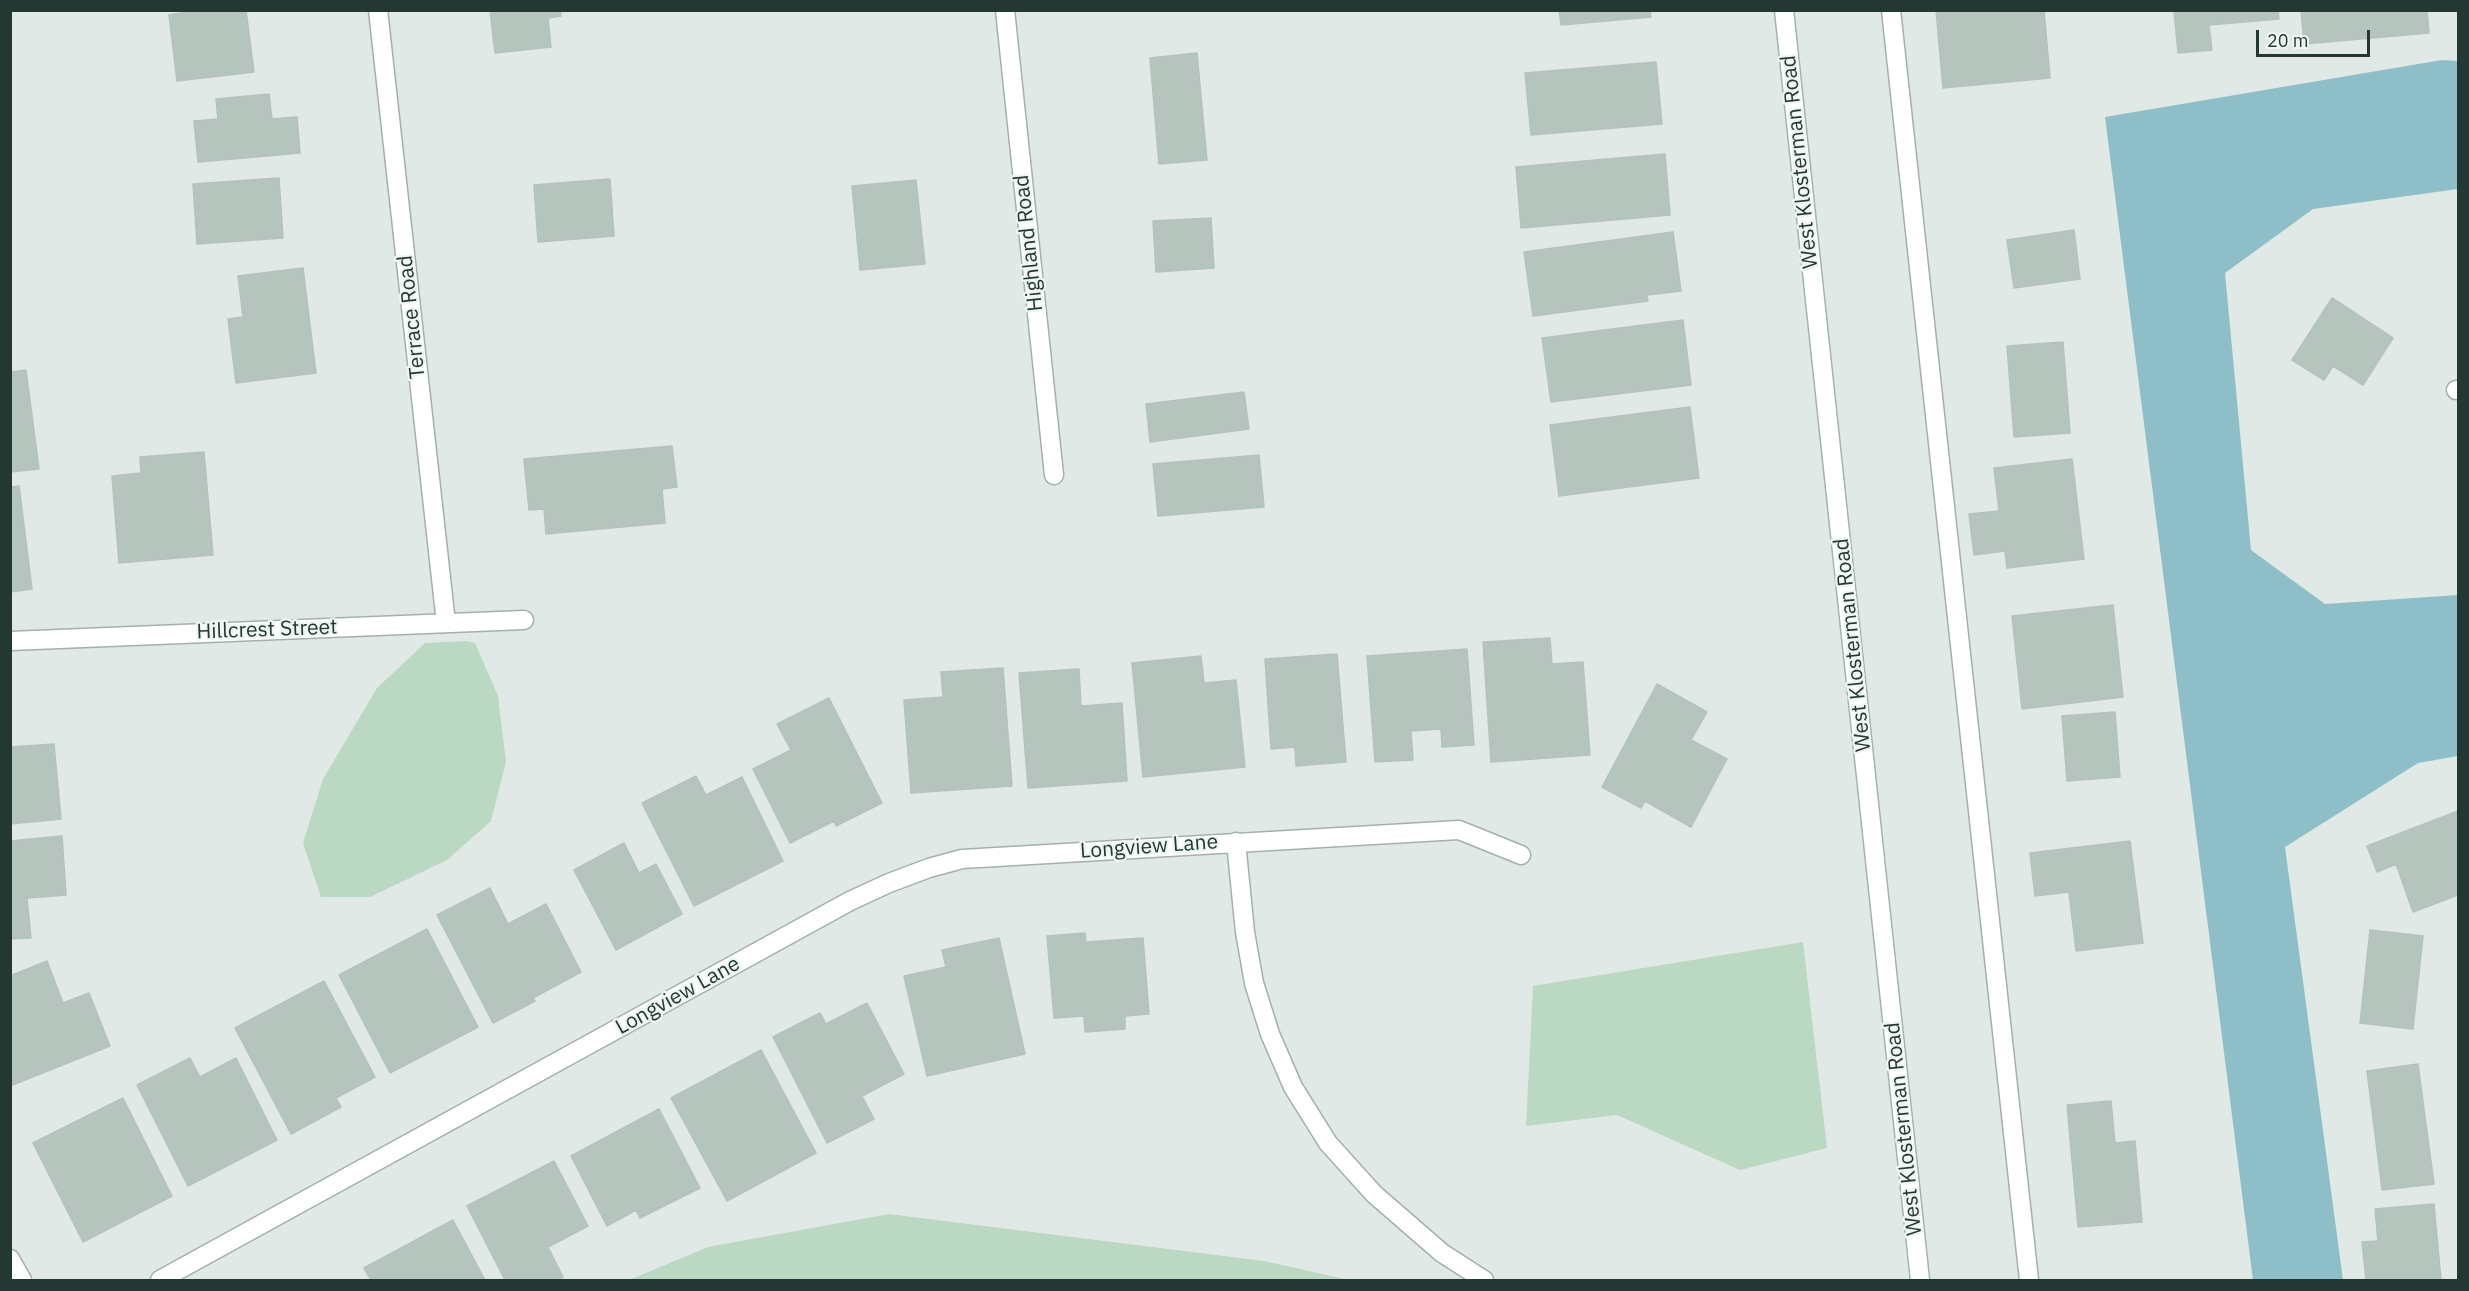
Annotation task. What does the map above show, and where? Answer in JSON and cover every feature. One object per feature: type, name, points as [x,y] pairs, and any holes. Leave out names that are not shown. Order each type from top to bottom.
[{"type":"street","name":"Terrace Road","points":[[378,10],[446,623]]},
{"type":"street","name":"Highland Road","points":[[1005,10],[1054,475]]},
{"type":"street","name":"West Klosterman Road","points":[[1784,10],[1920,1281]]},
{"type":"street","points":[[1891,10],[2029,1281]]},
{"type":"street","name":"Hillcrest Street","points":[[10,641],[524,620]]},
{"type":"street","name":"Longview Lane","points":[[160,1281],[850,901],[929,868],[962,860],[1459,830],[1521,855]]},
{"type":"street","points":[[1236,842],[1245,932],[1254,983],[1267,1026],[1293,1087],[1328,1143],[1374,1194],[1442,1253],[1484,1281]]},
{"type":"street","points":[[10,1259],[22,1281]]},
{"type":"green space","points":[[466,641],[475,643],[498,696],[506,762],[491,821],[447,860],[370,897],[321,897],[303,843],[323,779],[377,688],[425,643]]},
{"type":"green space","points":[[1803,942],[1827,1148],[1740,1170],[1617,1115],[1526,1126],[1533,986]]},
{"type":"green space","points":[[889,1214],[1264,1261],[1349,1280],[629,1280],[708,1247]]},
{"type":"water","points":[[2442,60],[2458,61],[2458,189],[2313,209],[2225,273],[2251,550],[2325,604],[2458,595],[2458,756],[2418,763],[2285,847],[2343,1280],[2253,1280],[2105,117]]},
{"type":"building","points":[[203,10],[246,10],[254,72],[177,81],[169,15]]},
{"type":"building","points":[[490,10],[560,10],[561,16],[548,18],[551,47],[495,53]]},
{"type":"building","points":[[1559,10],[1650,10],[1651,17],[1561,25]]},
{"type":"building","points":[[1936,10],[2044,10],[2050,78],[1943,88]]},
{"type":"building","points":[[2174,10],[2278,10],[2279,19],[2209,25],[2212,50],[2178,53]]},
{"type":"building","points":[[2301,10],[2427,10],[2429,33],[2304,44]]},
{"type":"building","points":[[1197,53],[1207,160],[1159,164],[1150,58]]},
{"type":"building","points":[[1656,62],[1662,124],[1531,135],[1525,73]]},
{"type":"building","points":[[269,94],[272,119],[297,117],[300,153],[198,162],[194,121],[218,119],[216,99]]},
{"type":"building","points":[[1665,154],[1670,215],[1521,228],[1516,167]]},
{"type":"building","points":[[279,178],[283,238],[197,244],[193,184]]},
{"type":"building","points":[[610,179],[614,236],[538,242],[534,185]]},
{"type":"building","points":[[916,180],[925,264],[860,270],[852,186]]},
{"type":"building","points":[[1211,218],[1214,268],[1156,272],[1153,221]]},
{"type":"building","points":[[2074,230],[2080,279],[2014,288],[2007,240]]},
{"type":"building","points":[[1673,232],[1681,291],[1647,295],[1648,301],[1533,316],[1524,252]]},
{"type":"building","points":[[303,268],[316,373],[236,383],[228,319],[243,317],[238,276]]},
{"type":"building","points":[[2332,298],[2393,338],[2363,385],[2333,366],[2324,380],[2292,360]]},
{"type":"building","points":[[1683,320],[1691,385],[1551,402],[1542,338]]},
{"type":"building","points":[[2063,342],[2070,433],[2014,437],[2007,346]]},
{"type":"building","points":[[26,370],[39,469],[10,472],[10,372]]},
{"type":"building","points":[[1244,392],[1249,429],[1150,442],[1146,404]]},
{"type":"building","points":[[1690,407],[1699,478],[1559,496],[1550,425]]},
{"type":"building","points":[[672,446],[677,487],[662,489],[665,523],[546,534],[544,509],[529,510],[524,459]]},
{"type":"building","points":[[204,452],[213,555],[119,563],[112,476],[141,473],[140,457]]},
{"type":"building","points":[[1259,455],[1264,507],[1158,516],[1153,464]]},
{"type":"building","points":[[2072,459],[2084,559],[2007,568],[2005,551],[1974,555],[1969,514],[1999,511],[1994,468]]},
{"type":"building","points":[[19,486],[32,589],[10,592],[10,487]]},
{"type":"building","points":[[2113,605],[2123,697],[2022,709],[2012,616]]},
{"type":"building","points":[[1550,638],[1552,664],[1583,662],[1590,755],[1491,762],[1483,642]]},
{"type":"building","points":[[1467,649],[1474,745],[1442,747],[1441,729],[1411,731],[1413,760],[1375,762],[1367,656]]},
{"type":"building","points":[[1337,654],[1346,762],[1296,766],[1295,747],[1271,749],[1265,659]]},
{"type":"building","points":[[1201,656],[1204,683],[1236,680],[1245,767],[1143,777],[1132,663]]},
{"type":"building","points":[[1003,668],[1012,786],[911,793],[904,700],[943,697],[941,672]]},
{"type":"building","points":[[1079,669],[1081,706],[1122,703],[1127,781],[1028,788],[1019,673]]},
{"type":"building","points":[[1657,684],[1707,712],[1691,740],[1727,759],[1691,827],[1645,801],[1641,808],[1602,787]]},
{"type":"building","points":[[829,698],[882,803],[836,826],[834,821],[790,843],[753,769],[791,750],[777,724]]},
{"type":"building","points":[[2115,712],[2120,777],[2067,781],[2062,716]]},
{"type":"building","points":[[54,744],[61,819],[10,824],[10,747]]},
{"type":"building","points":[[696,776],[706,795],[742,777],[783,861],[694,906],[642,803]]},
{"type":"building","points":[[2458,811],[2458,895],[2413,912],[2396,864],[2377,872],[2367,846]]},
{"type":"building","points":[[62,836],[66,895],[27,898],[31,938],[10,939],[10,841]]},
{"type":"building","points":[[2130,841],[2143,943],[2076,951],[2069,892],[2035,896],[2030,853]]},
{"type":"building","points":[[624,843],[639,873],[656,864],[682,914],[616,950],[574,870]]},
{"type":"building","points":[[490,888],[508,924],[546,904],[581,972],[533,998],[535,1001],[493,1023],[437,915]]},
{"type":"building","points":[[427,929],[478,1027],[390,1073],[339,975]]},
{"type":"building","points":[[2370,930],[2423,936],[2413,1029],[2360,1023]]},
{"type":"building","points":[[1085,933],[1086,942],[1143,938],[1149,1014],[1125,1016],[1125,1029],[1085,1032],[1084,1016],[1054,1018],[1047,936]]},
{"type":"building","points":[[999,938],[1025,1054],[927,1076],[904,976],[946,967],[942,950]]},
{"type":"building","points":[[47,961],[63,1003],[89,993],[110,1046],[10,1086],[10,976]]},
{"type":"building","points":[[324,981],[375,1077],[336,1098],[341,1107],[291,1134],[235,1028]]},
{"type":"building","points":[[867,1003],[904,1074],[862,1096],[874,1119],[827,1143],[773,1037],[820,1013],[826,1024]]},
{"type":"building","points":[[761,1050],[816,1153],[727,1201],[671,1098]]},
{"type":"building","points":[[190,1058],[200,1077],[236,1058],[277,1140],[188,1186],[137,1085]]},
{"type":"building","points":[[2418,1064],[2434,1184],[2382,1190],[2367,1071]]},
{"type":"building","points":[[123,1098],[172,1196],[83,1242],[33,1143]]},
{"type":"building","points":[[2111,1101],[2115,1143],[2135,1141],[2142,1222],[2078,1227],[2067,1105]]},
{"type":"building","points":[[659,1109],[700,1188],[640,1218],[636,1210],[607,1226],[571,1156]]},
{"type":"building","points":[[554,1161],[588,1226],[548,1247],[563,1277],[556,1280],[505,1280],[467,1206]]},
{"type":"building","points":[[2434,1204],[2441,1280],[2366,1280],[2362,1242],[2378,1241],[2375,1209]]},
{"type":"building","points":[[453,1220],[485,1280],[371,1280],[364,1268]]}]
